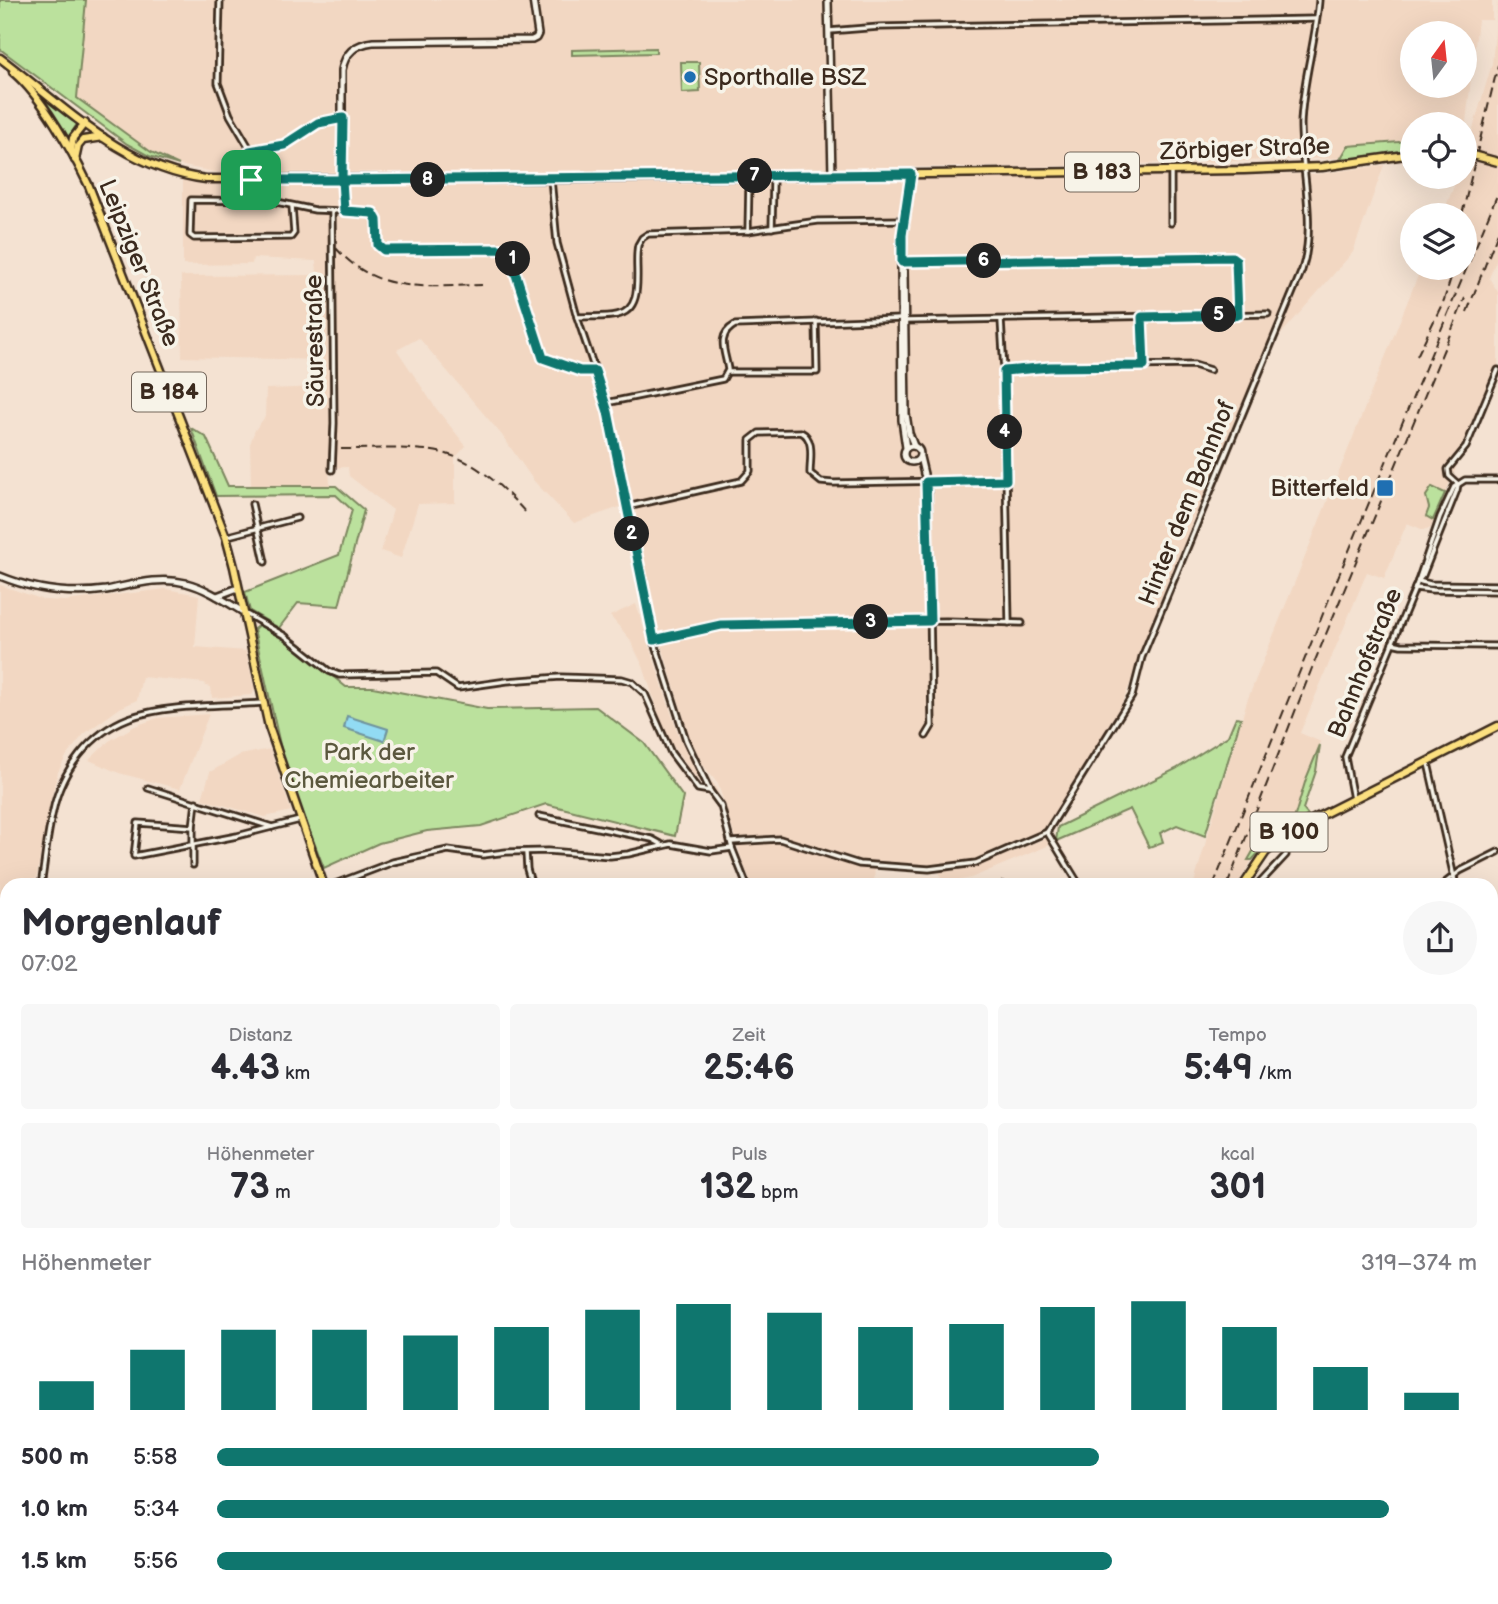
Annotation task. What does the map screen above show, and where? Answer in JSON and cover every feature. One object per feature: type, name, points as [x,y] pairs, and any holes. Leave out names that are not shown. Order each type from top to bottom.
[{"type":"main road","name":"B 183","points":[[1,59],[85,123]]},
{"type":"main road","name":"B 184","points":[[1,59],[33,92],[74,156]]},
{"type":"main road","name":"Zörbiger Straße","points":[[85,123],[135,158],[173,173],[206,179],[551,179],[1171,171],[1305,168],[1400,156]]},
{"type":"main road","points":[[74,156],[72,141],[85,123]]},
{"type":"main road","points":[[74,156],[83,139],[103,137]]},
{"type":"main road","name":"Leipziger Straße","points":[[74,156],[96,204],[226,537],[279,763],[321,878]]},
{"type":"main road","points":[[1477,156],[1498,162]]},
{"type":"main road","name":"B 100","points":[[1248,878],[1260,859],[1281,838],[1301,825],[1498,726]]},
{"type":"street","points":[[220,0],[218,83],[230,115],[250,151],[251,180]]},
{"type":"street","points":[[344,211],[343,66],[348,53],[357,46],[373,41],[528,41],[536,38],[537,30],[533,0]]},
{"type":"street","points":[[828,0],[832,176]]},
{"type":"street","name":"Hinter dem Bahnhof","points":[[1047,832],[1132,696],[1142,657],[1301,270],[1307,243],[1301,122],[1319,0]]},
{"type":"street","points":[[829,32],[892,27],[1317,19]]},
{"type":"street","points":[[250,151],[284,145],[318,123],[343,118]]},
{"type":"street","points":[[1171,171],[1171,223]]},
{"type":"street","points":[[911,174],[900,271],[907,422],[914,446],[920,450],[926,482],[932,726],[926,736]]},
{"type":"street","points":[[551,179],[555,238],[577,317],[606,403],[654,640],[684,733],[710,791],[721,806],[730,842],[744,878]]},
{"type":"street","points":[[748,231],[749,181]]},
{"type":"street","points":[[772,229],[773,181]]},
{"type":"street","points":[[292,206],[294,233],[291,237],[194,239],[190,235],[191,200],[271,201],[332,211],[373,213],[377,220],[378,245],[384,250],[507,251],[512,257],[543,358],[580,371],[595,371]]},
{"type":"street","name":"Säurestraße","points":[[332,211],[332,470]]},
{"type":"street","points":[[577,317],[618,315],[630,308],[636,294],[638,245],[648,234],[748,231],[818,221],[905,220]]},
{"type":"street","points":[[902,262],[1227,256],[1236,260],[1238,315]]},
{"type":"street","points":[[606,403],[721,381],[728,372],[722,342],[725,333],[742,324],[1268,314]]},
{"type":"street","points":[[1142,317],[1144,366]]},
{"type":"street","points":[[903,320],[902,420],[905,458],[914,462],[924,474]]},
{"type":"street","points":[[1001,320],[1009,623]]},
{"type":"street","points":[[728,372],[817,372],[816,321]]},
{"type":"street","points":[[1004,371],[1050,367],[1194,365],[1210,370]]},
{"type":"street","points":[[1498,370],[1465,447],[1448,469],[1449,476],[1458,484],[1465,480],[1498,480]]},
{"type":"street","points":[[627,507],[741,481],[749,473],[750,442],[754,435],[801,432],[807,435],[810,441],[810,473],[821,482],[1006,480]]},
{"type":"street","points":[[906,448],[914,446]]},
{"type":"street","points":[[914,462],[920,457]]},
{"type":"street","name":"Bahnhofstraße","points":[[1353,799],[1345,757],[1418,581],[1440,517],[1458,484]]},
{"type":"street","points":[[252,504],[265,562]]},
{"type":"street","points":[[226,537],[297,518]]},
{"type":"street","points":[[0,576],[33,587],[70,592],[108,589],[148,581],[173,581],[196,586],[285,636],[329,671],[339,675],[436,673],[457,688],[561,677],[627,680],[645,694],[671,752],[698,789],[710,791]]},
{"type":"street","points":[[1418,581],[1430,584],[1498,585]]},
{"type":"street","points":[[217,596],[238,588]]},
{"type":"street","points":[[1415,588],[1498,591]]},
{"type":"street","points":[[247,628],[258,621]]},
{"type":"street","points":[[654,640],[721,625],[930,621],[1022,623]]},
{"type":"street","points":[[1392,643],[1498,646]]},
{"type":"street","points":[[42,878],[53,809],[64,778],[81,752],[103,732],[129,718],[181,708],[263,703]]},
{"type":"street","points":[[1428,763],[1454,876]]},
{"type":"street","points":[[148,788],[272,827]]},
{"type":"street","points":[[193,865],[193,827],[197,802]]},
{"type":"street","points":[[539,816],[652,839],[661,844]]},
{"type":"street","points":[[193,827],[138,823],[135,856],[300,820]]},
{"type":"street","points":[[730,842],[780,839],[859,864],[929,869],[976,863],[1047,832],[1075,878]]},
{"type":"street","points":[[351,878],[393,862],[432,852],[454,850],[483,855],[526,852],[618,855],[661,844],[679,844],[713,852],[732,848]]},
{"type":"street","points":[[1264,878],[1286,855],[1286,847]]},
{"type":"street","points":[[526,852],[530,878]]},
{"type":"street","points":[[1451,878],[1498,852]]},
{"type":"shaded area","points":[[86,0],[1492,0],[1492,20],[1478,20],[1477,28],[1477,21],[1400,21],[1400,98],[1469,98],[1467,112],[1400,112],[1400,142],[1348,146],[1341,158],[1029,167],[220,173],[179,165],[151,152],[77,98]]},
{"type":"shaded area","points":[[1498,0],[1498,256],[1489,278],[1498,292],[1498,368],[1431,527],[1424,530],[1407,523],[1384,578],[1367,572],[1300,733],[1321,742],[1294,819],[1255,848],[1248,860],[1252,860],[1241,878],[1195,878],[1247,701],[1416,280],[1477,280],[1477,203],[1447,203],[1453,189],[1477,189],[1477,115],[1492,64]]},
{"type":"shaded area","points":[[1384,165],[1353,252],[1276,340],[1116,717],[1041,835],[971,862],[931,867],[875,864],[874,878],[749,878],[718,784],[703,765],[689,736],[653,616],[631,503],[574,523],[534,481],[501,434],[419,338],[397,350],[435,407],[466,446],[455,458],[455,503],[418,504],[401,558],[381,551],[393,510],[349,476],[348,467],[329,468],[330,485],[251,485],[250,444],[255,430],[265,417],[266,389],[325,387],[324,360],[182,357],[181,276],[325,275],[324,272],[317,272],[316,261],[253,258],[252,264],[183,265],[183,180],[205,183],[546,185],[830,177],[1318,174]]},
{"type":"shaded area","points":[[0,585],[44,600],[65,601],[166,589],[199,595],[195,647],[246,651],[255,690],[252,695],[212,698],[211,687],[205,683],[142,677],[137,700],[120,708],[84,734],[67,755],[58,772],[36,878],[0,878]]},
{"type":"shaded area","points":[[636,604],[678,734],[698,770],[714,784],[719,794],[705,783],[704,786],[671,743],[643,666],[629,638],[610,616]]},
{"type":"shaded area","points":[[209,714],[180,789],[119,773],[89,760],[109,741],[135,726],[158,718]]},
{"type":"shaded area","points":[[270,749],[291,811],[265,817],[202,799],[210,772],[240,755]]},
{"type":"shaded area","points":[[1054,835],[1057,842],[971,878],[941,878],[939,871],[977,866]]},
{"type":"green space","points":[[0,0],[86,0],[77,98],[151,152],[179,165],[149,156],[127,144],[0,49]]},
{"type":"green space","points":[[656,48],[656,53],[572,55],[572,50]]},
{"type":"green space","name":"Sporthalle BSZ","points":[[681,62],[699,62],[700,92],[682,93]]},
{"type":"green space","points":[[30,83],[77,124],[66,142]]},
{"type":"green space","points":[[1400,142],[1400,152],[1362,158],[1341,158],[1348,146]]},
{"type":"green space","points":[[191,428],[206,437],[228,486],[336,486],[364,510],[339,606],[298,603],[279,628],[250,611],[245,592],[339,555],[352,510],[336,495],[216,496]]},
{"type":"green space","points":[[1432,487],[1445,493],[1433,520],[1426,516],[1429,508],[1426,496]]},
{"type":"green space","name":"Park der Chemiearbeiter","points":[[260,624],[284,637],[346,687],[373,687],[487,709],[596,707],[644,743],[683,797],[675,836],[546,804],[481,826],[427,831],[379,843],[324,868],[285,767],[254,629]]},
{"type":"green space","points":[[1236,717],[1241,718],[1205,836],[1177,825],[1160,833],[1163,842],[1149,847],[1130,809],[1056,841],[1058,827],[1176,769],[1228,736]]},
{"type":"green space","points":[[1320,745],[1316,771],[1303,809],[1308,815],[1275,835],[1252,860],[1248,860],[1255,848],[1267,837],[1294,819]]},
{"type":"water","points":[[347,716],[388,729],[384,741],[344,728]]},
{"type":"railway","points":[[1465,203],[1498,65]]},
{"type":"railway","points":[[1216,878],[1498,193]]},
{"type":"railway","points":[[1467,312],[1498,232]]},
{"type":"railway","points":[[335,247],[351,262],[385,280],[421,286],[482,285]]},
{"type":"railway","points":[[1417,356],[1444,300],[1450,280]]},
{"type":"railway","points":[[1230,878],[1312,668],[1465,298]]},
{"type":"railway","points":[[341,449],[400,449],[444,453],[483,472],[527,514]]},
{"type":"place","name":"Sporthalle BSZ","points":[[690,77]]},
{"type":"place","name":"Bitterfeld","points":[[1385,488]]},
{"type":"route","points":[[251,180],[250,151],[284,145],[313,125],[332,118],[343,118],[342,180],[911,174],[902,235],[902,262],[1232,257],[1236,260],[1238,315],[1142,317],[1144,366],[1050,367],[1004,371],[1006,480],[926,482],[930,621],[721,625],[654,640],[608,412],[595,371],[580,371],[543,358],[509,253],[500,249],[384,250],[378,245],[377,220],[373,213],[344,211],[342,180],[251,180]]}]
